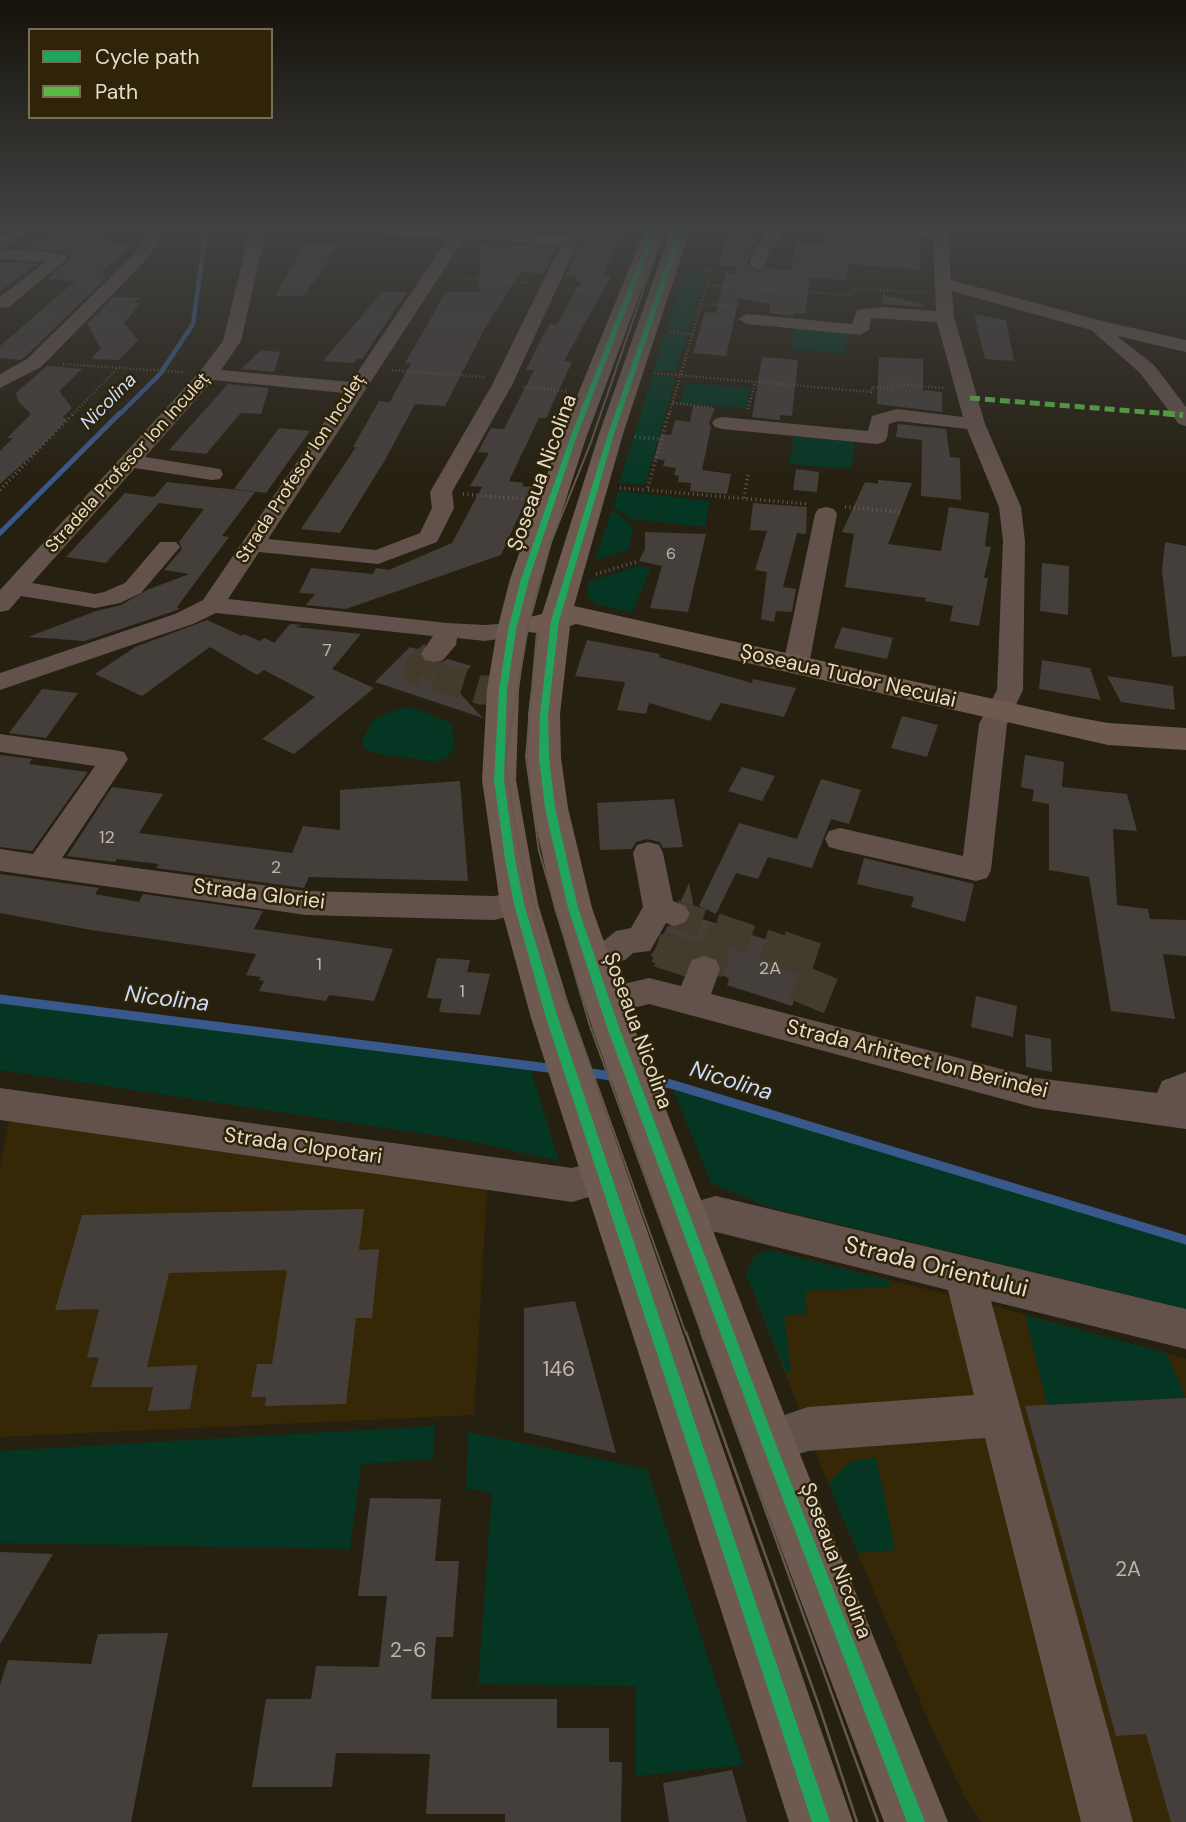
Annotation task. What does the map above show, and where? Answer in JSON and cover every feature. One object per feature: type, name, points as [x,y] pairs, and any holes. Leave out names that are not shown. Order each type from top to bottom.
[{"type":"main road","name":"Șoseaua Nicolina","points":[[621,315],[573,439],[525,579],[512,630],[503,690],[499,780],[519,904],[552,1018],[821,1822]]},
{"type":"main road","name":"Șoseaua Nicolina","points":[[652,315],[611,434],[555,621],[545,702],[544,758],[550,808],[560,857],[589,956],[610,1015],[768,1442],[916,1822]]},
{"type":"main road","name":"Șoseaua Tudor Neculai","points":[[512,630],[576,615],[1000,712],[1108,734],[1186,739]]},
{"type":"street","points":[[2,378],[34,363],[83,315]]},
{"type":"street","name":"Stradela Profesor Ion Inculeț","points":[[8,597],[208,374],[232,341],[238,315]]},
{"type":"street","name":"Strada Profesor Ion Inculeț","points":[[212,605],[404,315]]},
{"type":"street","points":[[253,544],[378,557],[429,537],[443,508],[441,492],[502,385],[535,315]]},
{"type":"street","points":[[747,319],[860,330],[863,315]]},
{"type":"street","points":[[840,839],[976,870],[993,724],[1010,690],[1014,541],[1010,507],[975,424],[968,390],[944,317],[920,315]]},
{"type":"street","points":[[1059,315],[1186,346]]},
{"type":"street","points":[[1098,326],[1106,337],[1147,369],[1186,420]]},
{"type":"street","points":[[208,374],[354,388]]},
{"type":"street","points":[[722,424],[877,438],[879,420],[897,415],[975,424]]},
{"type":"street","points":[[130,461],[212,474]]},
{"type":"street","points":[[796,664],[837,511]]},
{"type":"street","points":[[8,597],[94,601],[111,598],[133,588],[169,547]]},
{"type":"street","points":[[0,682],[184,618],[212,605],[447,630],[485,633],[512,630]]},
{"type":"street","points":[[433,654],[443,645],[447,630]]},
{"type":"street","points":[[0,663],[18,671],[33,670]]},
{"type":"street","points":[[0,743],[114,759],[41,865]]},
{"type":"street","points":[[589,956],[614,951],[627,940],[647,945],[666,911],[648,853]]},
{"type":"street","name":"Strada Gloriei","points":[[0,860],[306,903],[494,908],[519,904]]},
{"type":"street","name":"Strada Arhitect Ion Berindei","points":[[610,1015],[649,991],[698,985],[1036,1093],[1180,1103]]},
{"type":"street","name":"Strada Clopotari","points":[[0,1104],[572,1185],[602,1167]]},
{"type":"street","name":"Strada Orientului","points":[[678,1200],[716,1214],[1186,1329]]},
{"type":"street","points":[[964,1275],[1107,1822]]},
{"type":"street","points":[[768,1442],[808,1429],[1000,1415]]},
{"type":"path","points":[[699,315],[647,490],[792,502]]},
{"type":"path","points":[[34,363],[208,374]]},
{"type":"path","points":[[0,490],[118,368]]},
{"type":"path","points":[[367,368],[457,375]]},
{"type":"path","points":[[680,376],[871,392],[872,387],[892,389],[893,384],[968,390]]},
{"type":"path","points":[[747,410],[755,383]]},
{"type":"path","points":[[744,498],[748,475]]},
{"type":"path","points":[[441,492],[504,497]]},
{"type":"path","points":[[837,511],[900,512]]},
{"type":"path","points":[[590,576],[639,561]]},
{"type":"shaded area","points":[[10,1113],[487,1189],[474,1415],[0,1437],[0,1168]]},
{"type":"shaded area","points":[[769,1250],[998,1307],[1186,1359],[1186,1822],[982,1822],[967,1802],[932,1729],[828,1483],[746,1274],[755,1255]]},
{"type":"green space","points":[[671,315],[693,315],[688,331],[666,330]]},
{"type":"green space","points":[[796,327],[848,331],[845,354],[791,349]]},
{"type":"green space","points":[[665,333],[687,335],[676,372],[653,371]]},
{"type":"green space","points":[[653,375],[676,377],[645,485],[619,483]]},
{"type":"green space","points":[[686,383],[750,388],[746,408],[680,403]]},
{"type":"green space","points":[[794,436],[854,440],[852,469],[789,464]]},
{"type":"green space","points":[[618,491],[710,501],[705,527],[632,519],[613,507]]},
{"type":"green space","points":[[612,510],[633,527],[628,550],[595,560]]},
{"type":"green space","points":[[639,566],[651,568],[632,613],[597,604],[588,597],[587,582]]},
{"type":"green space","points":[[413,707],[452,724],[454,748],[447,757],[435,762],[374,753],[363,747],[363,738],[374,719],[400,708]]},
{"type":"green space","points":[[0,999],[529,1065],[559,1161],[465,1140],[0,1070]]},
{"type":"green space","points":[[671,1084],[1186,1240],[1186,1309],[768,1207],[711,1183]]},
{"type":"green space","points":[[769,1250],[888,1280],[890,1287],[805,1291],[807,1314],[784,1315],[791,1371],[786,1373],[746,1274],[755,1255]]},
{"type":"green space","points":[[1025,1315],[1166,1353],[1186,1398],[1047,1405]]},
{"type":"green space","points":[[435,1426],[433,1459],[361,1464],[350,1549],[0,1543],[0,1451]]},
{"type":"green space","points":[[468,1432],[647,1469],[743,1765],[636,1776],[636,1686],[478,1684],[492,1492],[466,1489]]},
{"type":"green space","points":[[876,1457],[895,1550],[858,1553],[828,1483],[851,1462]]},
{"type":"building","points":[[36,315],[68,315],[20,360],[0,358],[0,346]]},
{"type":"building","points":[[96,315],[131,315],[124,323],[138,340],[119,360],[91,359],[101,348],[87,324]]},
{"type":"building","points":[[362,315],[392,315],[362,359],[357,359],[354,363],[323,361]]},
{"type":"building","points":[[433,315],[493,315],[445,406],[415,404],[385,460],[340,533],[301,529],[356,447],[353,447],[379,401],[390,402],[411,363],[405,363]]},
{"type":"building","points":[[562,315],[589,315],[564,361],[572,362],[546,418],[539,418],[509,481],[532,487],[501,555],[346,609],[306,605],[315,594],[299,593],[311,568],[373,574],[376,568],[389,570],[452,543],[482,487],[470,486],[489,453],[478,452],[491,428],[504,429],[534,370],[526,370],[541,339],[550,324],[557,325]]},
{"type":"building","points":[[704,315],[735,315],[726,356],[693,353]]},
{"type":"building","points":[[974,315],[1006,320],[1014,361],[985,359]]},
{"type":"building","points":[[261,350],[280,352],[274,372],[241,369]]},
{"type":"building","points":[[762,357],[798,360],[792,416],[780,415],[780,420],[752,417]]},
{"type":"building","points":[[879,357],[923,359],[923,393],[925,390],[942,392],[942,412],[877,404]]},
{"type":"building","points":[[47,366],[82,369],[59,391],[72,408],[62,418],[67,419],[40,448],[0,484],[0,451],[13,438],[7,438],[31,414],[18,401],[16,393]]},
{"type":"building","points":[[228,384],[269,388],[261,414],[241,413],[206,454],[169,450]]},
{"type":"building","points":[[693,406],[715,408],[709,423],[711,427],[702,470],[731,474],[727,494],[690,491],[691,483],[678,482],[679,476],[674,475],[676,468],[663,466],[665,460],[654,459],[661,434],[671,435],[675,420],[690,422]]},
{"type":"building","points":[[898,424],[946,429],[950,457],[960,458],[961,500],[921,496],[922,440],[896,437]]},
{"type":"building","points":[[279,428],[310,431],[266,493],[234,489]]},
{"type":"building","points":[[796,469],[819,472],[817,492],[793,490]]},
{"type":"building","points":[[878,480],[912,483],[888,544],[941,551],[949,507],[989,513],[985,546],[991,547],[984,578],[988,578],[979,626],[950,621],[953,606],[925,601],[926,598],[845,587],[854,534],[842,532],[865,482],[878,484]]},
{"type":"building","points":[[167,482],[255,492],[222,536],[229,537],[177,607],[180,609],[85,641],[28,637],[96,611],[121,605],[147,590],[189,574],[164,570],[182,549],[179,542],[204,509],[159,503],[106,563],[66,557],[125,493],[154,497]]},
{"type":"building","points":[[753,503],[807,507],[806,534],[797,533],[783,587],[796,589],[792,612],[776,611],[774,622],[761,619],[767,572],[755,570],[767,531],[750,530]]},
{"type":"building","points":[[645,532],[706,534],[688,612],[650,608],[662,566],[639,561],[645,549]]},
{"type":"building","points":[[1165,542],[1186,546],[1186,656],[1172,657],[1162,571]]},
{"type":"building","points":[[1042,563],[1069,566],[1068,615],[1040,611]]},
{"type":"building","points":[[207,620],[242,636],[244,634],[259,641],[265,638],[274,643],[290,624],[302,625],[295,627],[361,634],[332,669],[374,688],[294,754],[262,739],[315,697],[264,670],[257,675],[210,647],[142,696],[95,674],[135,647]]},
{"type":"building","points":[[842,627],[893,638],[887,659],[834,648]]},
{"type":"building","points":[[587,640],[660,654],[659,657],[752,683],[753,679],[796,688],[784,717],[721,703],[710,721],[649,703],[646,714],[617,710],[625,682],[575,676]]},
{"type":"building","points":[[410,647],[420,650],[419,655],[424,663],[435,665],[448,659],[471,666],[453,686],[483,718],[375,682]]},
{"type":"building","points":[[1042,660],[1090,668],[1101,700],[1039,689]]},
{"type":"building","points":[[1107,676],[1173,686],[1175,710],[1121,702]]},
{"type":"building","points":[[42,689],[78,693],[46,738],[9,733]]},
{"type":"building","points":[[902,716],[938,725],[927,757],[891,748]]},
{"type":"building","points":[[0,755],[32,759],[29,764],[88,772],[32,851],[0,847]]},
{"type":"building","points":[[1025,755],[1064,762],[1062,787],[1127,794],[1137,831],[1113,829],[1117,905],[1148,909],[1150,919],[1186,920],[1186,956],[1163,954],[1175,1019],[1111,1011],[1089,877],[1049,870],[1049,804],[1032,801],[1034,790],[1021,787]]},
{"type":"building","points":[[742,767],[775,776],[762,801],[728,791]]},
{"type":"building","points":[[821,779],[861,790],[849,824],[831,819],[812,868],[768,857],[758,879],[736,873],[716,914],[699,906],[739,823],[797,839]]},
{"type":"building","points":[[460,781],[468,881],[309,877],[304,888],[156,868],[159,864],[67,856],[112,787],[163,794],[139,833],[292,853],[303,826],[340,830],[340,790]]},
{"type":"building","points":[[674,799],[683,847],[663,848],[660,842],[647,839],[636,842],[632,849],[600,850],[597,803]]},
{"type":"building","points":[[864,858],[974,884],[965,922],[911,907],[914,897],[857,884]]},
{"type":"building","points":[[0,874],[99,888],[95,894],[139,902],[143,894],[263,911],[254,929],[393,949],[374,1001],[329,995],[326,1001],[259,991],[264,981],[259,980],[261,977],[246,975],[256,954],[91,930],[0,913]]},
{"type":"building","points":[[689,883],[696,917],[811,954],[792,1006],[727,985],[729,978],[721,975],[722,968],[717,958],[703,954],[691,958],[686,968],[651,956],[668,926],[675,928],[686,924],[692,915],[687,905],[681,901]]},
{"type":"building","points":[[437,958],[470,960],[467,972],[490,974],[480,1015],[439,1012],[442,999],[427,998]]},
{"type":"building","points":[[976,996],[1017,1006],[1013,1037],[971,1027]]},
{"type":"building","points":[[1025,1034],[1051,1039],[1052,1072],[1026,1067]]},
{"type":"building","points":[[364,1209],[359,1250],[379,1249],[372,1318],[356,1318],[346,1404],[265,1406],[266,1397],[251,1397],[257,1364],[272,1364],[287,1270],[169,1273],[147,1367],[197,1365],[190,1409],[148,1411],[153,1387],[91,1387],[99,1357],[87,1358],[99,1309],[55,1310],[82,1215]]},
{"type":"building","points":[[575,1301],[616,1453],[524,1432],[524,1308]]},
{"type":"building","points":[[1186,1398],[1186,1822],[1171,1822],[1146,1734],[1116,1736],[1025,1406]]},
{"type":"building","points":[[370,1498],[441,1499],[435,1561],[459,1561],[453,1637],[436,1637],[431,1699],[557,1699],[557,1728],[609,1728],[609,1762],[622,1762],[621,1822],[505,1822],[505,1814],[426,1814],[430,1754],[336,1753],[332,1787],[252,1787],[266,1699],[311,1699],[316,1666],[379,1667],[387,1596],[358,1596]]},
{"type":"building","points":[[0,1552],[53,1554],[0,1644]]},
{"type":"building","points":[[168,1633],[131,1822],[0,1822],[0,1685],[8,1660],[91,1664],[98,1634]]},
{"type":"building","points":[[732,1770],[747,1822],[669,1822],[663,1783]]},
{"type":"waterway","name":"Nicolina","points":[[119,415],[160,374],[193,324],[194,315]]},
{"type":"waterway","name":"Nicolina","points":[[0,533],[120,413]]},
{"type":"waterway","name":"Nicolina","points":[[0,999],[556,1069]]},
{"type":"waterway","name":"Nicolina","points":[[583,1072],[619,1077]]},
{"type":"waterway","name":"Nicolina","points":[[645,1080],[671,1084],[1186,1240]]},
{"type":"tunnel","points":[[434,654],[417,671],[481,690],[503,690]]},
{"type":"tunnel","points":[[674,914],[723,930]]},
{"type":"tunnel","points":[[713,951],[723,930]]},
{"type":"tunnel","points":[[723,930],[780,949]]},
{"type":"tunnel","points":[[656,948],[666,951]]},
{"type":"tunnel","points":[[660,949],[706,964]]},
{"type":"tunnel","points":[[780,949],[786,951]]},
{"type":"tunnel","points":[[780,949],[824,964],[797,1030]]},
{"type":"tunnel","points":[[704,969],[713,951]]},
{"type":"tram line","points":[[635,315],[591,442],[551,542],[528,627],[505,761],[520,854],[549,959],[574,1020],[686,1334]]},
{"type":"tram line","points":[[537,632],[526,757],[539,851],[590,1026],[702,1334]]},
{"type":"tram line","points":[[686,1332],[819,1706],[857,1822]]},
{"type":"tram line","points":[[701,1332],[878,1822]]},
{"type":"marked path","points":[[970,398],[1183,415]]},
{"type":"cycle path","points":[[621,315],[573,438],[525,579],[512,630],[503,690],[499,780],[519,904],[552,1018],[821,1822]]},
{"type":"cycle path","points":[[652,315],[611,434],[555,621],[544,714],[544,758],[550,808],[573,908],[614,1030],[768,1442],[916,1822]]}]
